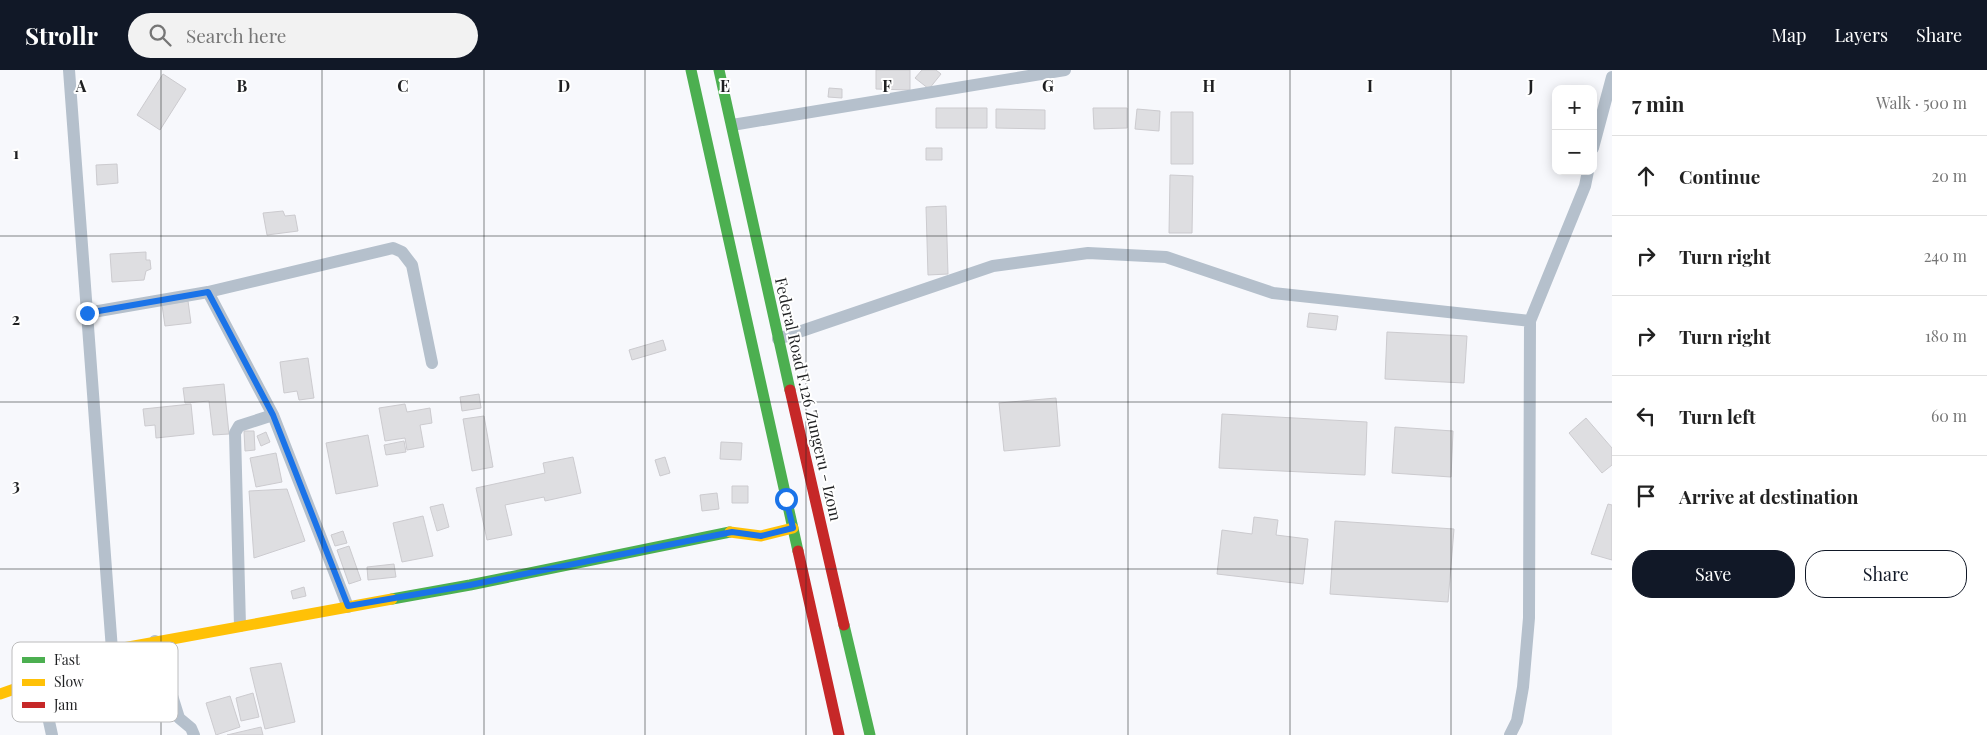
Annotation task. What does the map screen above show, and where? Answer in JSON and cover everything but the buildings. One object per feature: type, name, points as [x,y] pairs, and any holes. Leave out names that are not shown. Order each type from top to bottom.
[{"type":"main road","points":[[691,70],[839,735]]},
{"type":"main road","name":"Federal Road F.126 Zungeru - Izom","points":[[719,70],[778,338],[870,735]]},
{"type":"main road","points":[[150,642],[470,585],[732,532],[761,536],[793,528]]},
{"type":"main road","points":[[0,694],[12,690]]},
{"type":"street","points":[[69,70],[111,642]]},
{"type":"street","points":[[732,125],[996,76],[1066,70]]},
{"type":"street","points":[[1597,133],[1612,77]]},
{"type":"street","points":[[1510,735],[1517,721],[1520,704],[1529,618],[1530,321],[1585,186],[1587,175]]},
{"type":"street","points":[[87,313],[208,292],[393,248],[402,252],[412,266],[432,363]]},
{"type":"street","points":[[778,338],[993,266],[1088,253],[1166,257],[1273,293],[1530,321]]},
{"type":"street","points":[[208,292],[273,415],[348,606]]},
{"type":"street","points":[[240,626],[235,432],[239,426],[273,415]]},
{"type":"street","points":[[178,715],[179,718],[191,728],[194,735]]},
{"type":"street","points":[[49,722],[52,735]]},
{"type":"traffic: fast","points":[[691,70],[798,551]]},
{"type":"traffic: fast","points":[[719,70],[790,390]]},
{"type":"traffic: fast","points":[[392,599],[730,532]]},
{"type":"traffic: fast","points":[[844,625],[870,735]]},
{"type":"traffic: slow","points":[[730,532],[761,536],[793,528]]},
{"type":"traffic: slow","points":[[156,642],[392,599]]},
{"type":"traffic: slow","points":[[0,694],[12,690]]},
{"type":"traffic: jam","points":[[790,390],[844,625]]},
{"type":"traffic: jam","points":[[798,551],[839,735]]},
{"type":"route","points":[[87,313],[208,292],[273,415],[348,606],[470,585],[732,532],[761,536],[770,535],[793,528],[786,499]]}]
